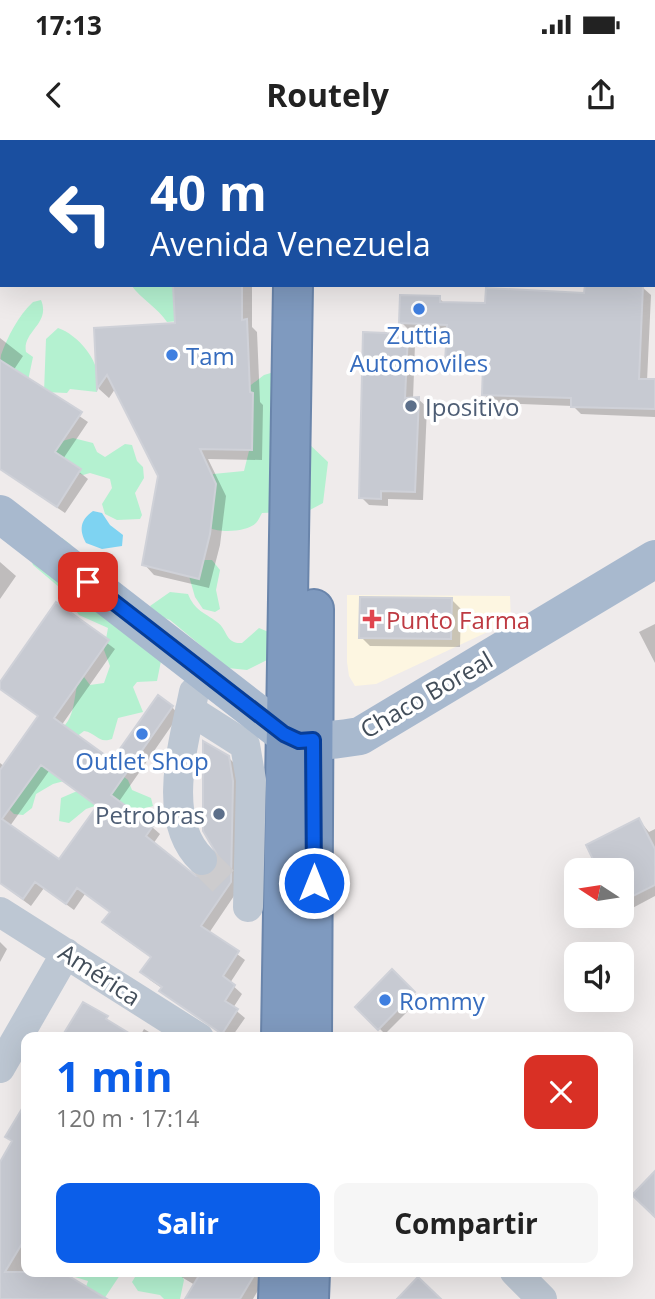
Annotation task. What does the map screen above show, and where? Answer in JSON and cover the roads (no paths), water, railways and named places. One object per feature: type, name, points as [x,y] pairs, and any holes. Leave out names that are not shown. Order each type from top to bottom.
[{"type":"highway","points":[[293,287],[299,738],[312,1032]]},
{"type":"highway","points":[[281,1032],[282,940],[267,783],[299,738],[314,287]]},
{"type":"highway","points":[[278,1299],[279,1277]]},
{"type":"highway","points":[[309,1299],[310,1277]]},
{"type":"main road","points":[[0,514],[198,668],[299,738]]},
{"type":"main road","name":"Chaco Boreal","points":[[299,738],[360,736],[655,561]]},
{"type":"street","points":[[198,668],[180,763],[181,818],[190,849],[202,860]]},
{"type":"street","points":[[190,710],[245,745],[267,783],[239,897],[282,940]]},
{"type":"street","name":"América","points":[[0,912],[190,1032]]},
{"type":"street","points":[[0,1068],[66,953]]},
{"type":"street","points":[[520,1277],[542,1299]]},
{"type":"water","points":[[93,511],[102,513],[110,525],[123,535],[122,546],[102,549],[86,543],[82,526],[85,518]]},
{"type":"tunnel","points":[[202,860],[229,887]]},
{"type":"place","name":"Zuttia Automoviles","points":[[419,309]]},
{"type":"place","name":"Tam","points":[[172,355]]},
{"type":"place","name":"Ipositivo","points":[[411,406]]},
{"type":"place","name":"Punto Farma","points":[[372,619]]},
{"type":"place","name":"Outlet Shop","points":[[142,734]]},
{"type":"place","name":"Petrobras","points":[[219,814]]},
{"type":"place","name":"Rommy","points":[[385,1000]]}]
